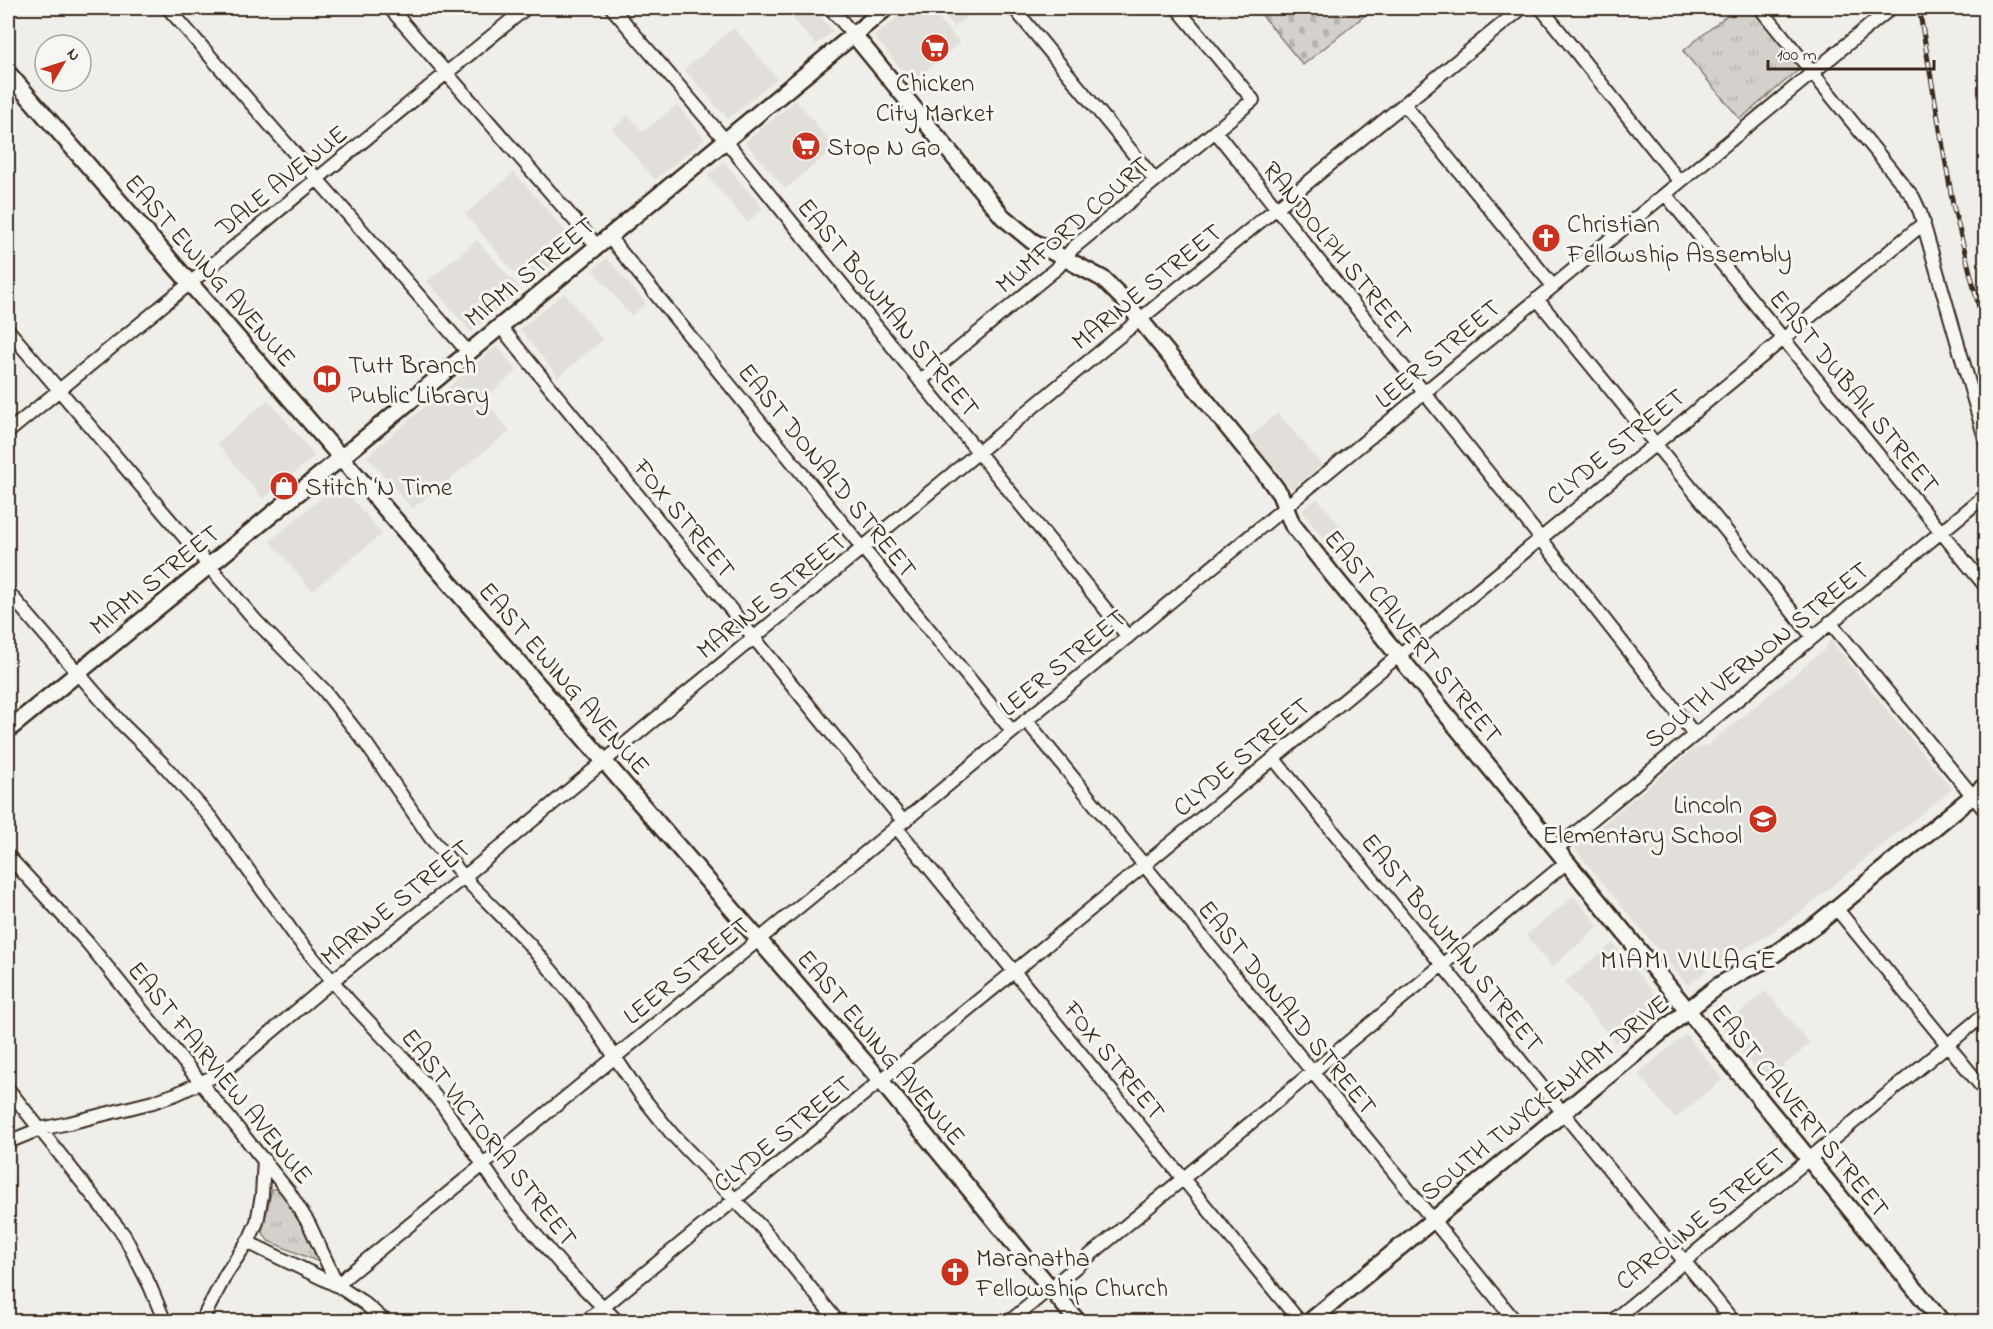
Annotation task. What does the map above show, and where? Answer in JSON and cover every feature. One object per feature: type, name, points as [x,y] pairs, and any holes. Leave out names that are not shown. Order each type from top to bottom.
[{"type":"street","points":[[168,8],[468,352]]},
{"type":"street","name":"EAST DONALD STREET","points":[[390,8],[603,241],[863,549],[1012,731]]},
{"type":"street","name":"DALE AVENUE","points":[[8,432],[526,8]]},
{"type":"street","name":"EAST BOWMAN STREET","points":[[612,8],[725,140],[1128,637]]},
{"type":"street","name":"EAST CALVERT STREET","points":[[830,8],[1003,217],[1032,241],[1103,279],[1125,301],[1264,472],[1280,494],[1292,524],[1942,1322]]},
{"type":"street","name":"MIAMI STREET","points":[[8,730],[886,8]]},
{"type":"street","points":[[1014,8],[1155,180]]},
{"type":"street","name":"MUMFORD COURT","points":[[920,381],[1058,267],[1072,248],[1253,100],[1177,8]]},
{"type":"street","name":"MARINE STREET","points":[[8,1142],[39,1129],[153,1102],[225,1071],[1522,8]]},
{"type":"street","points":[[1541,8],[1680,182]]},
{"type":"street","points":[[1760,8],[1912,197],[1923,223],[1986,442]]},
{"type":"street","name":"LEER STREET","points":[[338,1286],[347,1276],[1666,195],[1888,9]]},
{"type":"street","name":"EAST EWING AVENUE","points":[[8,73],[881,1081],[1078,1322]]},
{"type":"street","points":[[1404,104],[1553,286]]},
{"type":"street","name":"RANDOLPH STREET","points":[[1215,132],[1695,735]]},
{"type":"street","name":"EAST DUBAIL STREET","points":[[1666,195],[1986,587]]},
{"type":"street","name":"CLYDE STREET","points":[[585,1322],[1274,759],[1923,223]]},
{"type":"street","points":[[1537,299],[1812,636]]},
{"type":"street","name":"FOX STREET","points":[[500,326],[753,638],[1013,971],[1300,1322]]},
{"type":"street","points":[[8,330],[256,621],[307,671],[339,708],[383,767],[418,821],[464,877],[528,943],[561,982],[640,1094],[672,1134],[762,1228],[838,1322]]},
{"type":"street","name":"SOUTH VERNON STREET","points":[[1556,849],[1986,495]]},
{"type":"street","name":"EAST VICTORIA STREET","points":[[8,592],[123,725],[163,764],[211,818],[246,864],[280,916],[332,981],[424,1083],[458,1127],[511,1206],[544,1246],[618,1322]]},
{"type":"street","points":[[1830,622],[1986,812]]},
{"type":"street","name":"EAST DONALD STREET","points":[[1026,720],[1516,1322]]},
{"type":"street","name":"EAST BOWMAN STREET","points":[[1274,759],[1734,1322]]},
{"type":"street","name":"SOUTH TWYCKENHAM DRIVE","points":[[1310,1322],[1688,1010],[1727,981],[1769,958],[1836,908],[1986,785]]},
{"type":"street","name":"EAST FAIRVIEW AVENUE","points":[[8,856],[87,942],[264,1159],[300,1208],[338,1286]]},
{"type":"street","points":[[1009,1322],[1567,862]]},
{"type":"street","points":[[1836,908],[1986,1092]]},
{"type":"street","name":"CAROLINE STREET","points":[[1611,1322],[1986,1013]]},
{"type":"street","points":[[8,1089],[124,1235],[147,1279],[165,1322]]},
{"type":"street","points":[[201,1322],[226,1274],[247,1242],[260,1210],[264,1159]]},
{"type":"street","points":[[247,1242],[338,1286],[364,1303],[386,1322]]},
{"type":"shaded area","points":[[784,8],[813,8],[833,31],[816,45]]},
{"type":"shaded area","points":[[909,8],[930,8],[960,43],[912,82],[874,36]]},
{"type":"shaded area","points":[[938,8],[978,8],[954,27]]},
{"type":"shaded area","points":[[734,28],[777,78],[728,119],[684,69]]},
{"type":"shaded area","points":[[796,100],[835,148],[785,189],[745,142]]},
{"type":"shaded area","points":[[677,105],[705,139],[655,180],[612,129],[628,115],[643,132]]},
{"type":"shaded area","points":[[724,162],[763,209],[747,223],[707,175]]},
{"type":"shaded area","points":[[514,172],[577,244],[525,286],[465,214]]},
{"type":"shaded area","points":[[477,240],[521,290],[471,332],[427,281]]},
{"type":"shaded area","points":[[607,258],[646,304],[631,316],[593,270]]},
{"type":"shaded area","points":[[564,293],[603,340],[558,377],[520,329]]},
{"type":"shaded area","points":[[497,346],[517,371],[484,399],[510,431],[412,509],[367,456]]},
{"type":"shaded area","points":[[268,400],[315,456],[263,499],[217,443]]},
{"type":"shaded area","points":[[1278,413],[1322,465],[1292,489],[1249,437]]},
{"type":"shaded area","points":[[339,483],[382,534],[312,591],[270,541]]},
{"type":"shaded area","points":[[1317,498],[1361,551],[1344,565],[1302,511]]},
{"type":"shaded area","name":"Lincoln Elementary School","points":[[1830,640],[1952,789],[1798,914],[1764,938],[1709,968],[1688,986],[1574,848],[1694,749],[1708,745],[1824,650]]},
{"type":"shaded area","points":[[1574,896],[1599,927],[1552,967],[1526,935]]},
{"type":"shaded area","points":[[1613,943],[1663,1005],[1616,1044],[1565,982]]},
{"type":"shaded area","points":[[1766,991],[1810,1044],[1765,1081],[1721,1028]]},
{"type":"shaded area","points":[[1686,1034],[1723,1079],[1675,1119],[1638,1074]]},
{"type":"green space","points":[[1256,8],[1374,8],[1303,65]]},
{"type":"green space","points":[[1736,8],[1751,8],[1801,68],[1740,119],[1683,51]]},
{"type":"green space","points":[[272,1189],[279,1189],[297,1214],[309,1234],[319,1262],[268,1241],[262,1231]]},
{"type":"railway","points":[[1919,8],[1953,205],[1986,335]]},
{"type":"place","name":"Chicken City Market","points":[[935,48]]},
{"type":"place","name":"Stop N Go","points":[[806,146]]},
{"type":"place","name":"Christian Fellowship Assembly","points":[[1546,238]]},
{"type":"place","name":"Tutt Branch Public Library","points":[[327,379]]},
{"type":"place","name":"Stitch ‘N Time","points":[[284,486]]},
{"type":"place","name":"Lincoln Elementary School","points":[[1763,819]]},
{"type":"place","name":"Maranatha Fellowship Church","points":[[955,1272]]},
{"type":"district","name":"MIAMI VILLAGE","points":[[1689,959]]}]
